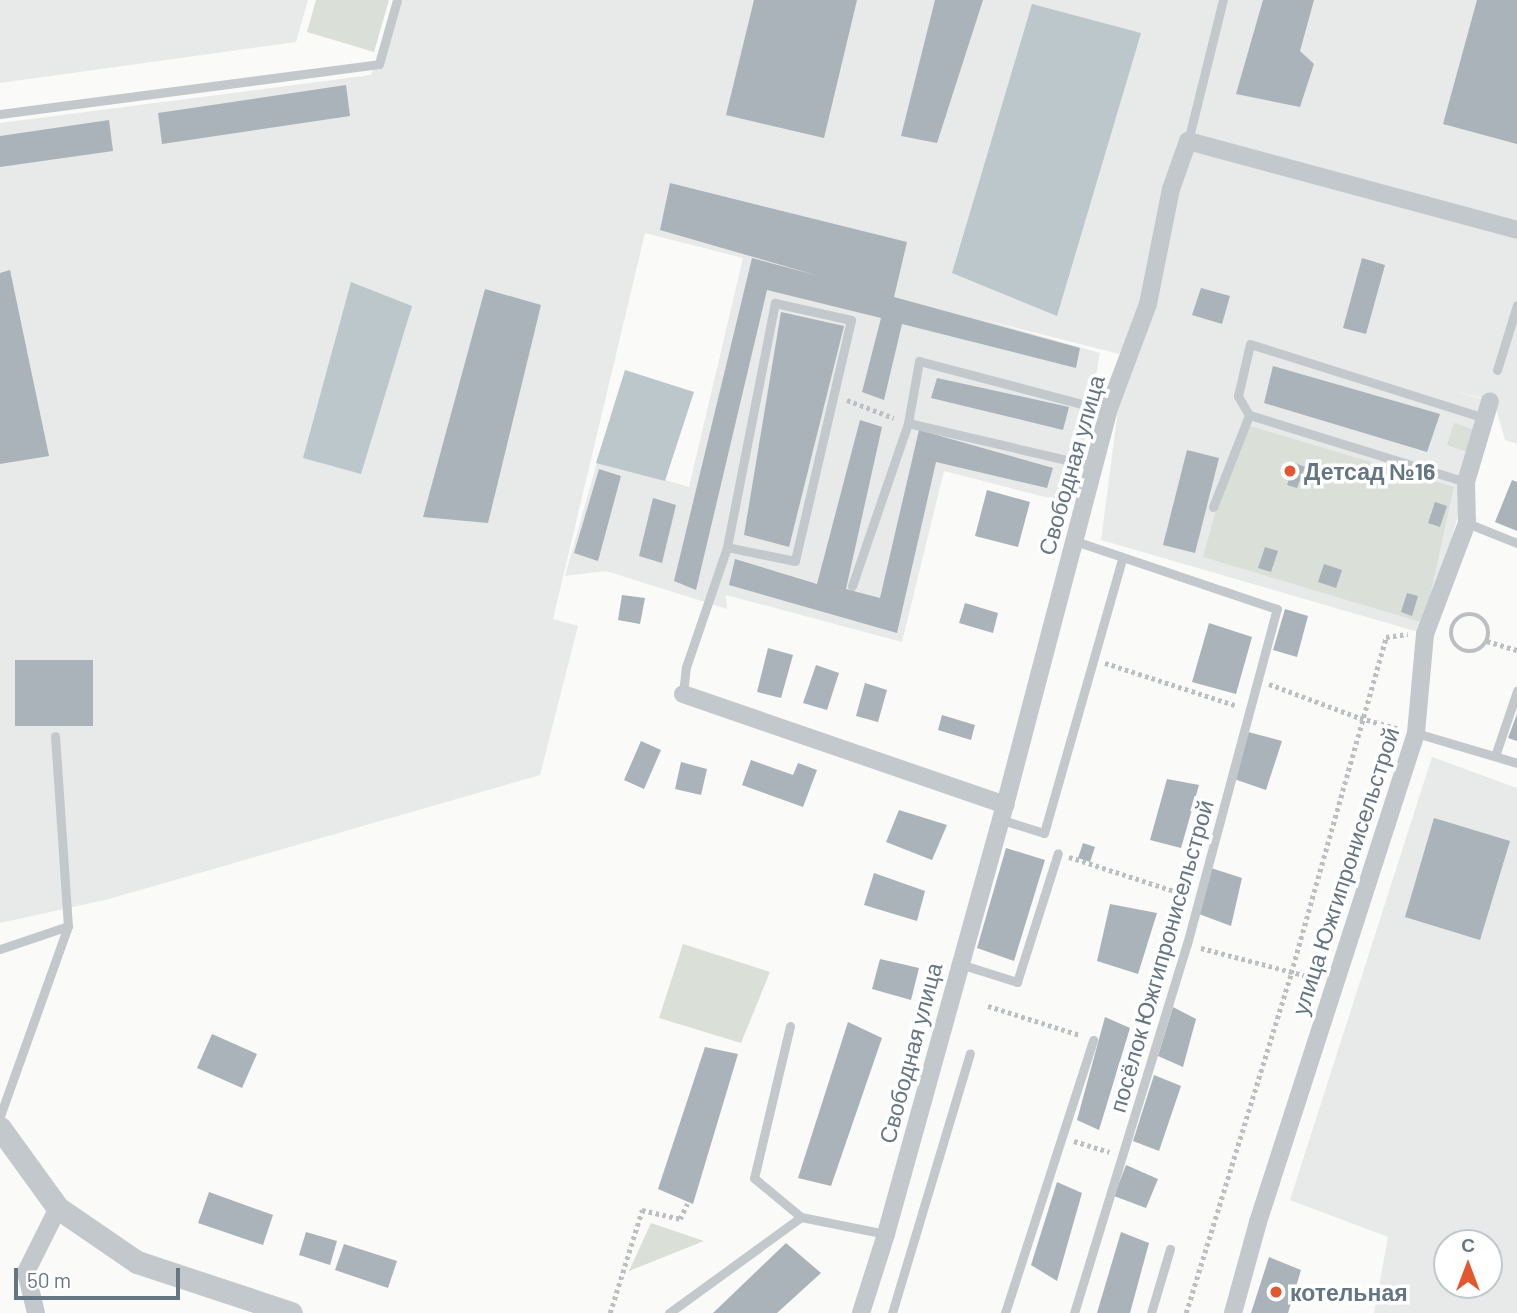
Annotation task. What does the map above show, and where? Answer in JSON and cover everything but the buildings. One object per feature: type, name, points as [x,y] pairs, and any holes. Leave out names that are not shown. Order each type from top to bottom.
[{"type":"street","points":[[1188,141],[1517,230]]},
{"type":"street","name":"Свободная улица","points":[[861,1313],[886,1234],[1002,812],[1108,411],[1149,304],[1171,189],[1188,141]]},
{"type":"street","name":"улица Южгипронисельстрой","points":[[1233,1313],[1258,1222],[1416,733],[1425,634],[1467,523],[1466,482],[1488,410]]},
{"type":"street","points":[[683,694],[1002,812]]},
{"type":"street","points":[[0,1128],[58,1209],[137,1262],[291,1313]]},
{"type":"street","points":[[36,1313],[26,1272],[58,1209]]},
{"type":"lane","points":[[0,114],[379,64],[397,0]]},
{"type":"lane","points":[[1188,141],[1223,0]]},
{"type":"lane","points":[[683,694],[686,667],[727,547],[775,303],[850,320],[795,561],[727,547]]},
{"type":"lane","points":[[1497,370],[1517,305]]},
{"type":"lane","points":[[1466,482],[1249,415],[1238,396],[1250,344],[1488,410]]},
{"type":"lane","points":[[852,586],[908,424],[919,361],[1108,411]]},
{"type":"lane","points":[[1213,507],[1249,415]]},
{"type":"lane","points":[[908,424],[1093,466]]},
{"type":"lane","points":[[1467,523],[1517,543]]},
{"type":"lane","points":[[1002,812],[1044,834],[1122,559],[1075,541]]},
{"type":"lane","name":"посёлок Южгипронисельстрой","points":[[1074,1313],[1187,944],[1277,609],[1122,559]]},
{"type":"lane","points":[[1494,756],[1517,691]]},
{"type":"lane","points":[[1416,733],[1517,763]]},
{"type":"lane","points":[[0,1116],[68,926],[55,736]]},
{"type":"lane","points":[[960,964],[1017,982],[1058,853]]},
{"type":"lane","points":[[0,949],[68,926]]},
{"type":"lane","points":[[790,1026],[754,1178],[800,1217],[886,1234]]},
{"type":"lane","points":[[1005,1313],[1094,1040]]},
{"type":"lane","points":[[892,1313],[970,1053]]},
{"type":"lane","points":[[669,1313],[800,1217]]},
{"type":"lane","points":[[1151,1313],[1170,1249]]},
{"type":"path","points":[[833,395],[908,424]]},
{"type":"path","points":[[1462,616],[1480,616],[1488,626],[1487,641],[1479,649],[1462,650],[1453,640],[1453,626],[1462,616]]},
{"type":"path","points":[[1186,1313],[1291,973],[1360,718],[1386,637],[1416,633]]},
{"type":"path","points":[[1487,641],[1517,650]]},
{"type":"path","points":[[1093,659],[1251,711]]},
{"type":"path","points":[[1259,680],[1360,718],[1416,733]]},
{"type":"path","points":[[1058,853],[1199,899]]},
{"type":"path","points":[[1187,944],[1335,983]]},
{"type":"path","points":[[988,1006],[1094,1040]]},
{"type":"path","points":[[1063,1137],[1122,1156]]},
{"type":"path","points":[[610,1313],[642,1210],[680,1219],[687,1204]]},
{"type":"shaded area","points":[[0,0],[308,0],[296,42],[0,83]]},
{"type":"shaded area","points":[[316,0],[389,0],[374,52],[307,32]]},
{"type":"shaded area","points":[[395,0],[1517,0],[1517,444],[1505,440],[1494,401],[1448,389],[1490,401],[1425,634],[1101,540],[1125,356],[1147,304],[1119,354],[978,318],[1100,353],[1073,504],[944,471],[902,642],[726,595],[727,609],[606,571],[565,576],[598,459],[689,487],[743,258],[645,233],[553,619],[578,626],[540,775],[109,899],[0,923],[0,123],[371,75]]},
{"type":"shaded area","points":[[1032,4],[1141,33],[1057,316],[952,273]]},
{"type":"shaded area","points":[[351,282],[412,306],[361,474],[303,458]]},
{"type":"shaded area","points":[[625,370],[694,392],[665,481],[596,463]]},
{"type":"shaded area","points":[[1454,423],[1475,430],[1467,452],[1447,445]]},
{"type":"shaded area","points":[[1247,425],[1454,487],[1424,623],[1203,557],[1235,441]]},
{"type":"shaded area","points":[[1432,757],[1517,788],[1517,1313],[1374,1313],[1388,1237],[1290,1200]]},
{"type":"shaded area","points":[[683,944],[770,972],[741,1043],[659,1018]]},
{"type":"shaded area","points":[[651,1223],[704,1241],[629,1271]]},
{"type":"place","name":"Детсад №16","points":[[1290,471]]},
{"type":"place","name":"котельная","points":[[1276,1292]]}]
